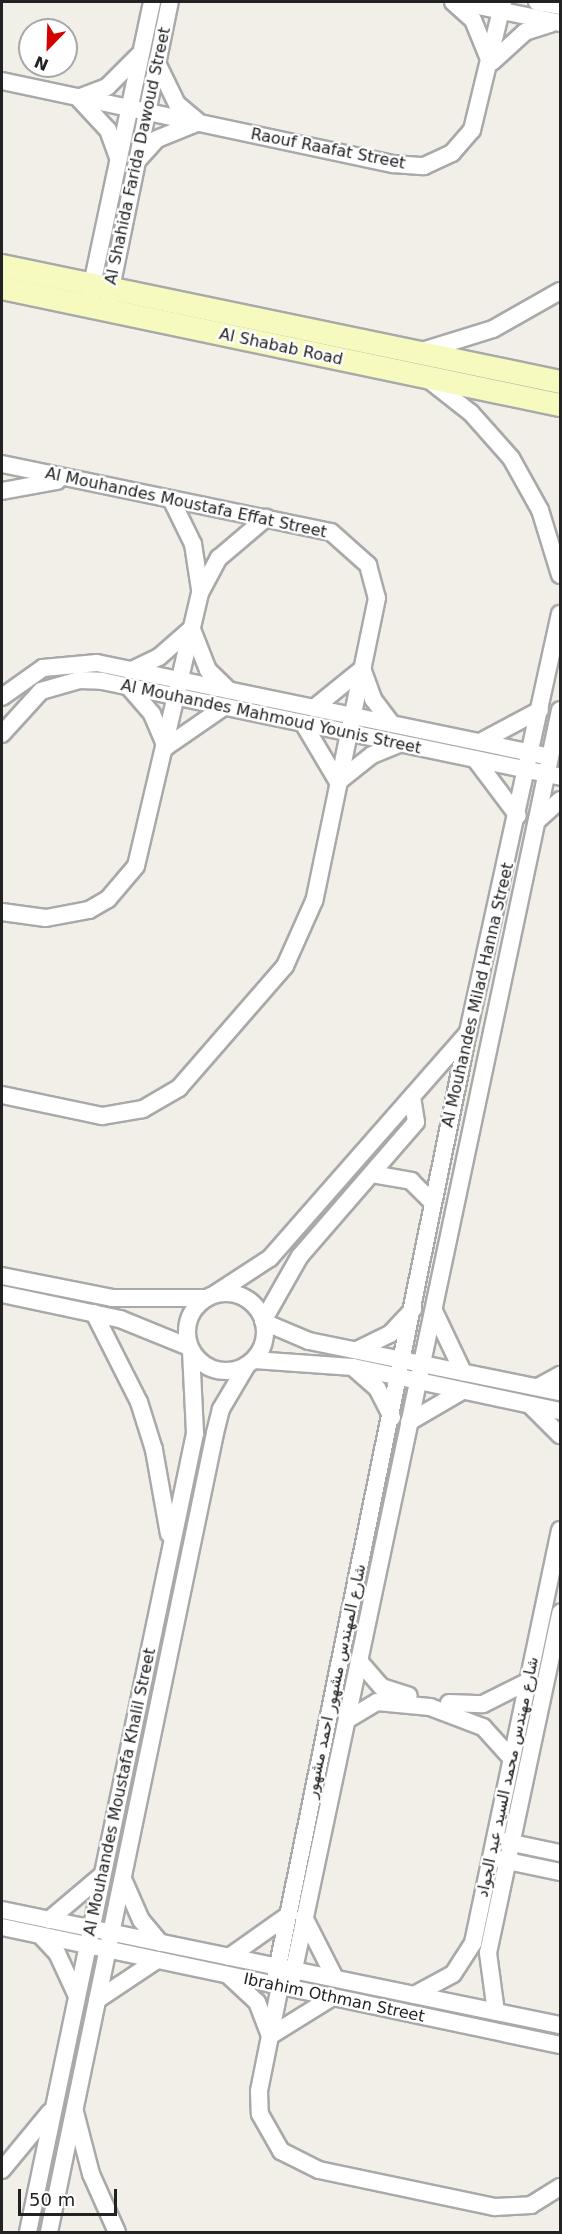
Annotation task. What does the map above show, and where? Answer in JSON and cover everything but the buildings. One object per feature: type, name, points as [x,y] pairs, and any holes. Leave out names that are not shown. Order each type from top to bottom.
[{"type":"main road","name":"Al Shabab Road","points":[[2,266],[99,298],[556,407]]},
{"type":"main road","name":"Al Shabab Road","points":[[2,288],[99,298],[418,352],[549,376],[561,382]]},
{"type":"street","name":"Al Shahida Farida Dawoud Street","points":[[99,298],[119,158],[152,2]]},
{"type":"street","name":"Al Shahida Farida Dawoud Street","points":[[99,298],[137,163],[170,2]]},
{"type":"street","points":[[452,2],[482,34],[490,65]]},
{"type":"street","points":[[459,2],[557,12]]},
{"type":"street","points":[[537,2],[557,12]]},
{"type":"street","name":"Raouf Raafat Street","points":[[2,81],[76,98],[424,166],[452,153],[468,136],[490,65],[502,6]]},
{"type":"street","points":[[490,65],[511,41],[557,12]]},
{"type":"street","points":[[119,158],[99,117],[76,98],[121,78],[141,52]]},
{"type":"street","points":[[158,62],[177,104],[201,123]]},
{"type":"street","points":[[137,163],[157,139],[201,123]]},
{"type":"street","points":[[418,352],[501,325],[561,291]]},
{"type":"street","points":[[423,376],[471,413],[511,458],[540,510],[561,575]]},
{"type":"street","name":"Al Mouhandes Moustafa Effat Street","points":[[2,464],[331,532],[368,565],[377,598],[314,901],[297,945],[180,1088],[143,1109],[102,1116],[2,1095]]},
{"type":"street","points":[[2,491],[77,480]]},
{"type":"street","points":[[171,499],[193,544],[200,593]]},
{"type":"street","points":[[2,912],[18,915],[68,916],[108,899],[124,884],[144,846],[200,593],[219,558],[266,518]]},
{"type":"street","name":"Al Mouhandes Milad Hanna Street","points":[[400,1378],[468,1032],[518,816],[561,614]]},
{"type":"street","points":[[166,747],[152,714],[130,678],[165,653],[192,627]]},
{"type":"street","points":[[166,747],[227,699],[204,663],[192,627]]},
{"type":"street","name":"Al Mouhandes Mahmoud Younis Street","points":[[2,697],[35,672],[68,662],[227,699],[303,723],[392,724],[480,742],[530,762],[554,776]]},
{"type":"street","points":[[314,708],[363,668],[373,699],[392,724]]},
{"type":"street","name":"Al Mouhandes Mahmoud Younis Street","points":[[2,734],[25,703],[59,683],[130,678]]},
{"type":"street","name":"Al Mouhandes Mahmoud Younis Street","points":[[227,699],[314,708],[399,744],[475,759],[530,762],[555,758]]},
{"type":"street","points":[[480,742],[540,710]]},
{"type":"street","name":"Al Mouhandes Milad Hanna Street","points":[[418,1381],[537,820],[554,776],[560,713]]},
{"type":"street","points":[[303,723],[338,782],[372,755],[399,744]]},
{"type":"street","points":[[475,759],[518,816]]},
{"type":"street","points":[[537,820],[561,800]]},
{"type":"street","points":[[2,898],[18,915]]},
{"type":"street","points":[[2,920],[18,915]]},
{"type":"street","points":[[190,1349],[189,1319],[210,1296],[270,1258],[468,1032]]},
{"type":"street","points":[[251,1363],[264,1344],[264,1321],[300,1256],[416,1122],[412,1097]]},
{"type":"street","points":[[372,1174],[411,1181],[433,1203]]},
{"type":"street","points":[[2,1276],[127,1300],[210,1296],[242,1297],[264,1321],[299,1338],[561,1392]]},
{"type":"street","points":[[2,1294],[120,1319],[190,1349],[204,1365],[221,1371],[251,1363],[296,1359],[353,1368],[561,1411]]},
{"type":"street","points":[[120,1319],[129,1311],[127,1300]]},
{"type":"street","points":[[357,1350],[390,1334],[415,1306]]},
{"type":"street","points":[[433,1310],[463,1372]]},
{"type":"street","points":[[94,1313],[148,1431],[171,1548]]},
{"type":"street","points":[[296,1359],[292,1350],[299,1338]]},
{"type":"street","name":"Al Mouhandes Moustafa Khalil Street","points":[[28,2232],[171,1548],[197,1405],[190,1349]]},
{"type":"street","name":"Al Mouhandes Moustafa Khalil Street","points":[[52,2228],[74,2109],[221,1409],[251,1363]]},
{"type":"street","points":[[353,1368],[378,1388],[392,1417]]},
{"type":"street","points":[[538,1387],[561,1375]]},
{"type":"street","name":"شارع المهندس مشهور احمد مشهور","points":[[400,1378],[296,1917],[270,2036],[260,2114],[267,2134],[298,2164],[504,2208],[531,2205],[561,2187]]},
{"type":"street","name":"شارع المهندس مشهور احمد مشهور","points":[[296,1917],[347,1720],[418,1381]]},
{"type":"street","points":[[410,1422],[462,1391]]},
{"type":"street","points":[[197,1405],[210,1402],[221,1409]]},
{"type":"street","points":[[530,1404],[561,1435]]},
{"type":"street","name":"شارع مهندس محمد السيد عبد الجواد","points":[[496,2012],[488,1953],[512,1759],[528,1681],[554,1593],[561,1530]]},
{"type":"street","name":"شارع مهندس محمد السيد عبد الجواد","points":[[503,1841],[558,1635],[561,1613]]},
{"type":"street","points":[[359,1661],[382,1687],[431,1704],[483,1727],[512,1759]]},
{"type":"street","points":[[347,1720],[377,1702],[483,1704],[528,1681]]},
{"type":"street","points":[[503,1841],[561,1853]]},
{"type":"street","points":[[500,1859],[561,1872]]},
{"type":"street","name":"شارع مهندس محمد السيد عبد الجواد","points":[[414,1995],[453,1974],[465,1960],[500,1859]]},
{"type":"street","points":[[50,1920],[70,1908],[103,1873]]},
{"type":"street","points":[[123,1878],[136,1911],[160,1942]]},
{"type":"street","name":"Ibrahim Othman Street","points":[[2,1910],[561,2025]]},
{"type":"street","points":[[229,1957],[296,1917],[335,1978]]},
{"type":"street","name":"Ibrahim Othman Street","points":[[2,1927],[561,2046]]},
{"type":"street","points":[[41,1936],[63,1963],[77,1996]]},
{"type":"street","points":[[97,2000],[157,1960]]},
{"type":"street","points":[[228,1976],[257,2002],[270,2036],[331,1998]]},
{"type":"street","points":[[2,2170],[54,2107]]},
{"type":"street","points":[[74,2109],[91,2174],[117,2232]]},
{"type":"street","points":[[14,2232],[32,2214]]}]
